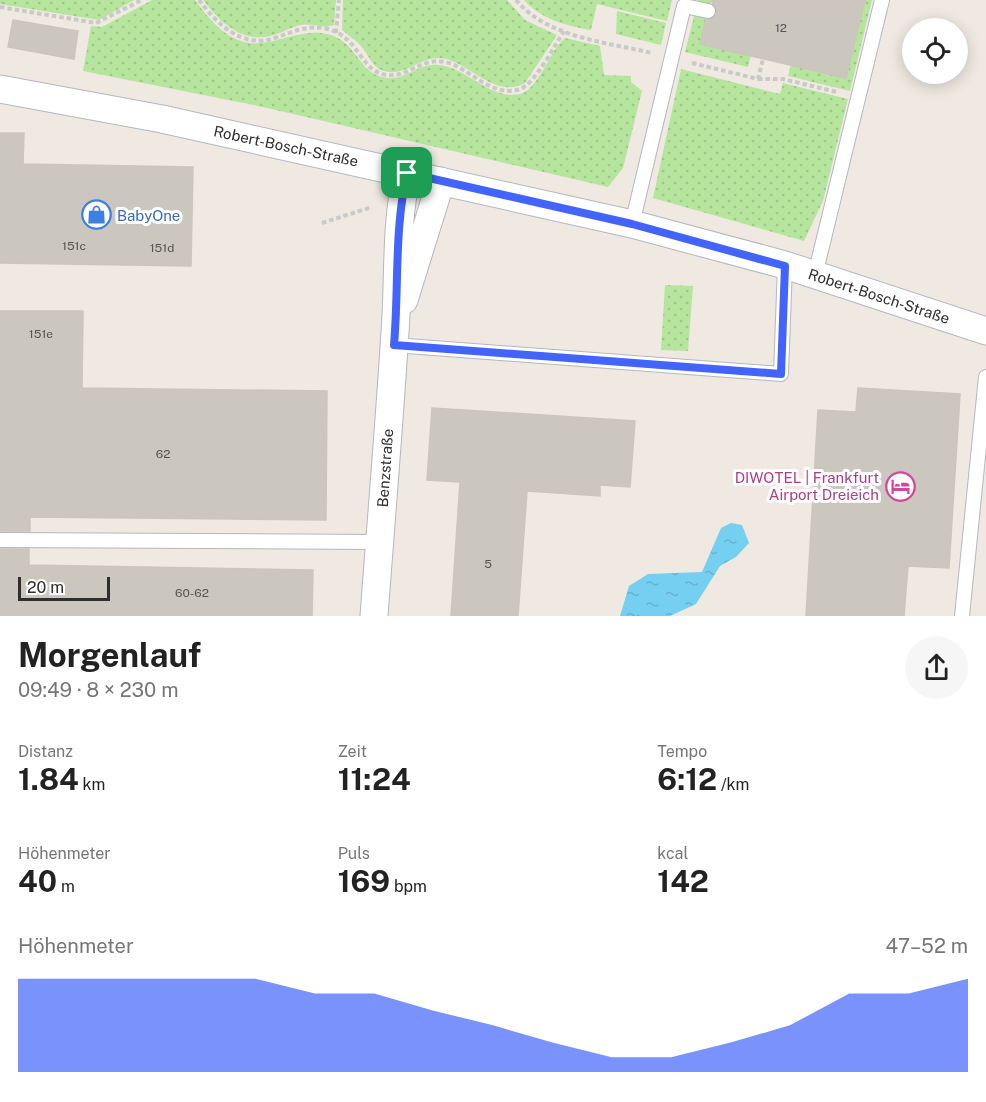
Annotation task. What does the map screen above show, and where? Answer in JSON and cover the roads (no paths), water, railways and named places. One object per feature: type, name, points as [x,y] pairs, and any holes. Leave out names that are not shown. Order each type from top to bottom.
[{"type":"street","name":"Robert-Bosch-Straße","points":[[0,89],[162,119],[404,186],[441,181],[632,224],[785,266],[986,331]]},
{"type":"street","name":"Benzstraße","points":[[395,333],[441,181]]},
{"type":"street","name":"Benzstraße","points":[[374,616],[395,333],[397,253],[404,186]]},
{"type":"lane","points":[[814,275],[882,0]]},
{"type":"lane","points":[[632,224],[685,3],[708,11]]},
{"type":"lane","points":[[395,333],[781,374],[785,266]]},
{"type":"lane","points":[[962,616],[986,377]]},
{"type":"lane","points":[[0,540],[380,542]]},
{"type":"water","points":[[731,523],[742,525],[749,543],[736,557],[720,566],[696,604],[670,616],[620,616],[629,586],[648,574],[702,572],[721,528]]},
{"type":"place","name":"BabyOne","points":[[96,215]]},
{"type":"place","name":"DIWOTEL | Frankfurt Airport Dreieich","points":[[900,486]]}]
